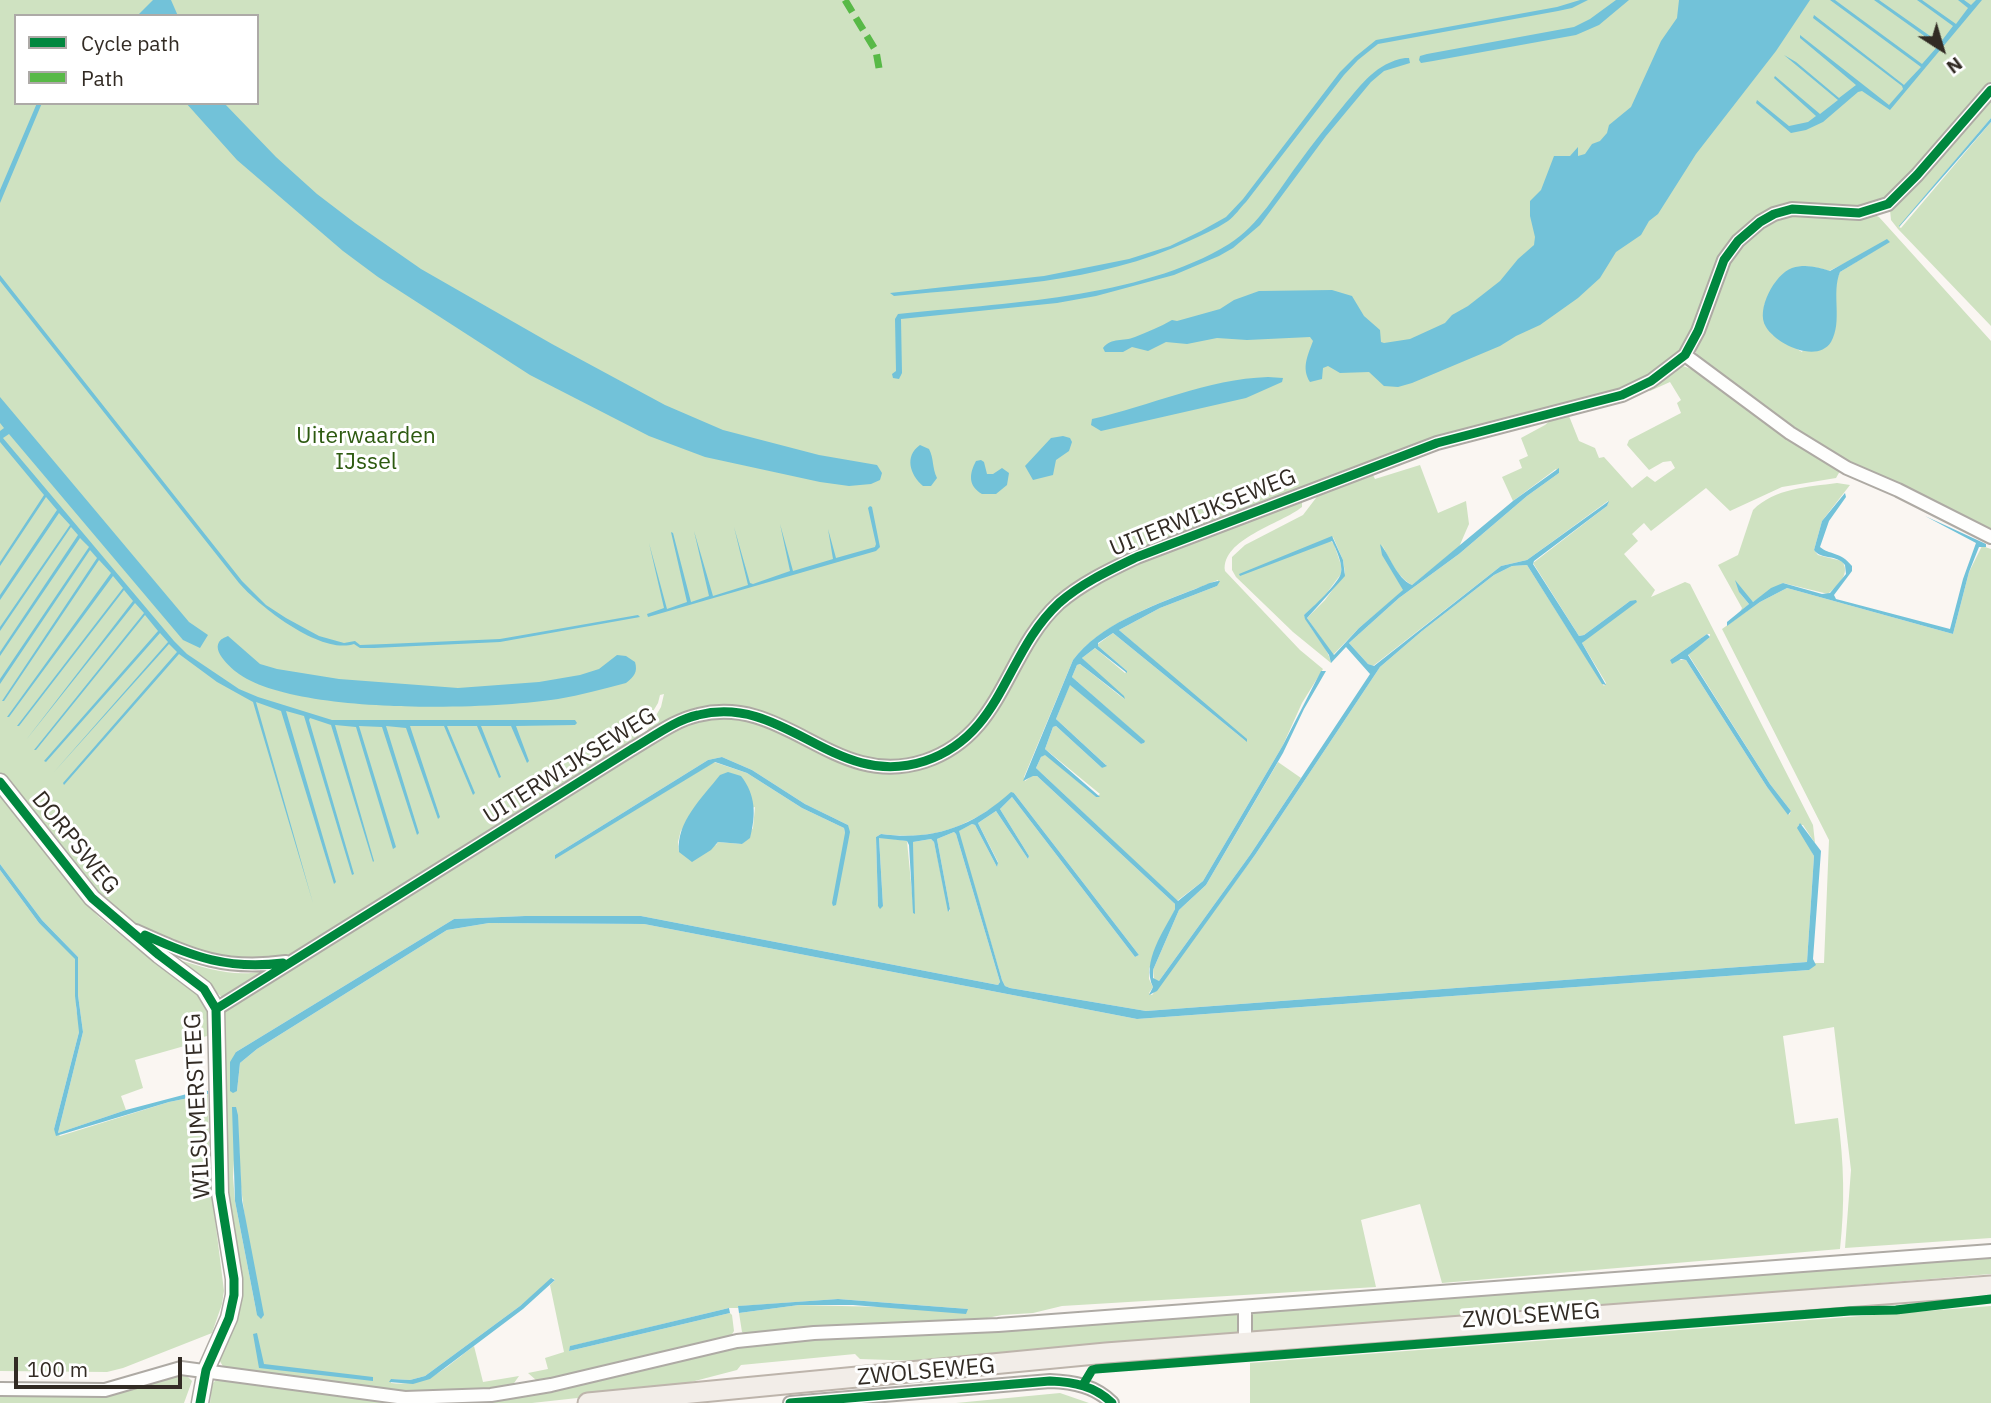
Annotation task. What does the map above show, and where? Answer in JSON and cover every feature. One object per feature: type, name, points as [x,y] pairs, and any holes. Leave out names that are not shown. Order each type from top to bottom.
[{"type":"main road","name":"ZWOLSEWEG","points":[[588,1403],[1107,1353],[1991,1286]]},
{"type":"street","points":[[1991,90],[1888,204],[1859,213],[1800,208],[1784,210],[1760,222],[1748,232],[1724,260],[1698,331],[1685,355],[1790,433],[1847,468],[1898,490],[1991,537]]},
{"type":"street","name":"UITERWIJKSEWEG","points":[[216,1009],[682,720],[697,715],[729,712],[759,717],[786,728],[846,760],[874,767],[906,766],[940,755],[959,744],[978,726],[996,701],[1029,639],[1059,603],[1094,578],[1137,557],[1437,443],[1631,392],[1651,381],[1685,355]]},
{"type":"street","name":"DORPSWEG","points":[[0,782],[78,883],[124,926]]},
{"type":"street","name":"UITERWIJKSEWEG","points":[[124,926],[187,954],[229,965],[290,962]]},
{"type":"street","name":"WILSUMERSTEEG","points":[[124,926],[204,989],[216,1009],[220,1192],[234,1287],[229,1318],[206,1370],[200,1403]]},
{"type":"street","name":"ZWOLSEWEG","points":[[0,1389],[98,1391],[122,1387],[173,1369],[206,1370],[405,1398],[491,1395],[551,1385],[737,1341],[814,1333],[998,1325],[1245,1308],[1991,1251]]},
{"type":"street","points":[[1245,1308],[1245,1344]]},
{"type":"street","name":"ZWOLSEWEG","points":[[790,1403],[1050,1381],[1083,1385],[1105,1396],[1112,1403]]},
{"type":"green space","name":"Uiterwaarden IJssel","points":[[0,0],[1991,0],[1991,87],[1891,198],[1863,210],[1803,205],[1737,238],[1694,333],[1674,360],[1629,389],[1451,435],[1132,560],[1049,613],[969,733],[925,758],[876,763],[738,709],[645,734],[661,707],[664,694],[660,695],[631,748],[304,950],[285,958],[251,964],[191,952],[117,916],[0,775]]},
{"type":"green space","points":[[1991,97],[1991,118],[1899,227],[1901,228],[1991,122],[1991,326],[1898,229],[1891,220],[1890,210]]},
{"type":"green space","points":[[1788,213],[1873,214],[1879,217],[1991,341],[1989,532],[1812,442],[1697,357],[1695,348],[1732,255],[1753,233]],"holes":[[[1890,241],[1840,272],[1802,352],[1772,334],[1764,306],[1776,284],[1788,271],[1805,267],[1829,271]]]},
{"type":"green space","points":[[1683,366],[1694,370],[1840,471],[1836,478],[1782,487],[1730,511],[1706,488],[1651,531],[1644,523],[1632,534],[1638,541],[1624,554],[1655,590],[1651,597],[1685,582],[1690,584],[1813,825],[1815,843],[1803,825],[1798,825],[1814,856],[1807,962],[1146,1011],[1010,988],[1005,986],[1002,980],[958,831],[975,825],[997,867],[998,862],[978,823],[996,811],[1028,859],[1029,856],[1000,809],[1012,797],[1135,957],[1139,955],[1014,793],[982,814],[952,828],[920,835],[881,834],[876,837],[878,906],[883,906],[879,838],[907,841],[914,914],[913,842],[931,839],[934,842],[949,912],[937,839],[954,832],[956,834],[1000,982],[998,985],[641,916],[454,919],[236,1052],[237,1091],[240,1063],[257,1049],[447,930],[489,923],[644,924],[1137,1019],[1809,970],[1815,963],[1824,963],[1829,840],[1722,629],[1760,602],[1787,588],[1953,634],[1969,572],[1982,546],[1991,549],[1991,1238],[1845,1248],[1851,1170],[1834,1027],[1783,1036],[1795,1124],[1838,1118],[1843,1184],[1840,1249],[1442,1283],[1420,1204],[1361,1220],[1376,1287],[1062,1306],[957,1324],[748,1336],[742,1332],[739,1313],[799,1305],[968,1309],[838,1299],[740,1306],[571,1346],[569,1351],[730,1313],[734,1331],[729,1339],[544,1382],[536,1380],[528,1373],[548,1369],[545,1358],[564,1352],[550,1285],[555,1280],[553,1278],[520,1306],[425,1376],[410,1380],[391,1379],[391,1383],[405,1383],[426,1379],[474,1346],[483,1382],[519,1376],[512,1386],[476,1391],[404,1391],[332,1384],[224,1368],[218,1358],[231,1326],[223,1017],[225,1010],[632,753],[694,719],[742,715],[868,768],[952,750],[1049,618],[1080,592],[1121,568],[1298,498],[1302,507],[1254,533],[1232,550],[1226,560],[1225,571],[1300,650],[1323,669],[1302,703],[1283,745],[1203,881],[1177,901],[1036,768],[1045,754],[1096,797],[1100,794],[1045,749],[1053,727],[1056,726],[1102,768],[1106,765],[1056,719],[1070,684],[1141,744],[1144,743],[1072,677],[1080,664],[1124,699],[1082,658],[1095,648],[1125,673],[1127,671],[1098,646],[1113,633],[1247,742],[1119,630],[1160,608],[1217,586],[1218,580],[1120,622],[1086,646],[1073,660],[1024,777],[1025,781],[1037,776],[1175,904],[1149,969],[1149,979],[1153,987],[1149,993],[1152,995],[1255,855],[1380,667],[1494,575],[1512,566],[1527,565],[1604,686],[1606,683],[1582,643],[1630,601],[1579,636],[1533,563],[1607,506],[1608,501],[1527,560],[1501,566],[1373,666],[1349,643],[1399,598],[1459,554],[1527,496],[1559,473],[1556,469],[1513,501],[1502,477],[1522,468],[1519,460],[1528,456],[1521,438],[1545,425],[1555,416],[1569,416],[1579,441],[1595,448],[1599,458],[1604,457],[1632,488],[1647,476],[1655,482],[1675,468],[1671,461],[1663,462],[1649,470],[1627,445],[1629,440],[1681,413],[1677,403],[1681,400],[1670,382],[1650,391],[1647,388],[1676,367]],"holes":[[[1710,634],[1710,637],[1688,654],[1770,784],[1791,811],[1789,815],[1767,787],[1686,660],[1670,660]],[[722,757],[752,770],[805,804],[848,825],[845,833],[844,828],[802,808],[747,773],[714,762],[555,858],[555,855],[708,760]],[[755,807],[753,828],[742,844],[718,842],[716,845],[679,852],[681,830]],[[237,1109],[241,1187],[257,1315],[235,1201],[233,1177]]]},
{"type":"green space","points":[[1420,465],[1438,513],[1466,501],[1469,524],[1459,547],[1412,585],[1398,573],[1382,544],[1391,569],[1404,590],[1359,628],[1333,655],[1307,618],[1325,600],[1345,573],[1343,560],[1333,537],[1330,540],[1341,565],[1341,574],[1323,598],[1304,615],[1331,663],[1293,632],[1236,577],[1232,570],[1232,557],[1245,545],[1303,515],[1319,494],[1372,473],[1375,479]]},
{"type":"green space","points":[[1837,483],[1850,485],[1822,521],[1814,550],[1818,555],[1842,561],[1845,570],[1839,583],[1828,594],[1783,583],[1753,602],[1739,592],[1749,604],[1740,612],[1742,608],[1718,565],[1738,555],[1753,510],[1771,497],[1782,493]]},
{"type":"green space","points":[[1278,762],[1301,778],[1250,855],[1159,981],[1154,980],[1153,970],[1179,910],[1206,885]]},
{"type":"green space","points":[[0,793],[99,917],[187,985],[201,999],[211,1015],[212,1035],[189,1040],[188,1045],[135,1060],[143,1088],[121,1096],[126,1110],[58,1133],[83,1032],[78,995],[78,957],[42,920],[0,864]]},
{"type":"green space","points":[[0,870],[39,923],[75,958],[76,1008],[80,1028],[54,1129],[60,1136],[169,1102],[208,1094],[210,1179],[224,1291],[212,1333],[107,1372],[0,1371]]},
{"type":"green space","points":[[176,959],[232,973],[267,970],[223,998]]},
{"type":"green space","points":[[1991,1255],[1991,1274],[1253,1334],[1252,1312]]},
{"type":"green space","points":[[1991,1306],[1991,1403],[1250,1403],[1250,1363]]},
{"type":"green space","points":[[1239,1313],[1240,1336],[949,1362],[860,1359],[855,1354],[741,1365],[737,1370],[668,1388],[532,1403],[470,1403],[511,1398],[756,1342]]},
{"type":"green space","points":[[184,1373],[192,1381],[184,1403],[0,1403],[0,1393],[80,1396]]},
{"type":"green space","points":[[218,1378],[416,1403],[210,1403],[212,1384]]},
{"type":"green space","points":[[1060,1393],[1089,1403],[956,1403]]},
{"type":"water","points":[[153,0],[171,0],[177,14],[139,14]]},
{"type":"water","points":[[1588,0],[1558,11],[1378,44],[1344,75],[1233,217],[1189,241],[1154,255],[1082,275],[969,289],[894,296],[890,293],[1044,276],[1129,259],[1170,246],[1226,217],[1243,199],[1340,72],[1376,40],[1557,7]]},
{"type":"water","points":[[1616,0],[1629,0],[1599,25],[1576,35],[1421,63],[1419,60],[1420,56],[1427,54],[1574,27]]},
{"type":"water","points":[[1679,0],[1810,0],[1776,51],[1696,154],[1658,214],[1649,221],[1641,235],[1616,252],[1600,278],[1578,298],[1540,325],[1500,346],[1398,387],[1384,386],[1369,372],[1340,373],[1328,366],[1323,368],[1322,379],[1310,382],[1306,367],[1313,341],[1310,337],[1247,340],[1217,338],[1187,344],[1166,342],[1148,351],[1132,347],[1123,352],[1105,352],[1103,348],[1110,342],[1135,337],[1172,320],[1220,309],[1234,300],[1259,291],[1332,290],[1352,296],[1364,316],[1380,330],[1381,342],[1384,343],[1410,339],[1445,323],[1452,315],[1500,281],[1534,245],[1530,201],[1541,190],[1554,156],[1570,156],[1578,147],[1578,156],[1585,154],[1592,144],[1600,141],[1607,133],[1609,125],[1631,107],[1661,41],[1677,18]]},
{"type":"water","points":[[1830,0],[1835,0],[1922,64],[1937,45],[1874,0],[1879,0],[1940,43],[1953,26],[1917,0],[1922,0],[1956,24],[1968,8],[1958,0],[1964,0],[1971,5],[1976,0],[1982,0],[1890,110],[1862,91],[1823,122],[1791,133],[1756,103],[1757,100],[1789,126],[1808,122],[1816,116],[1774,78],[1775,76],[1820,114],[1838,100],[1784,55],[1839,98],[1856,85],[1800,38],[1800,35],[1889,105],[1903,89],[1813,18],[1814,15],[1904,85],[1921,67]]},
{"type":"water","points":[[1409,58],[1410,63],[1384,71],[1371,82],[1326,136],[1260,225],[1233,248],[1174,275],[1096,296],[1057,303],[901,319],[902,373],[899,379],[893,378],[892,374],[896,371],[895,319],[898,314],[1025,302],[1112,287],[1154,277],[1229,244],[1258,218],[1314,142],[1364,82],[1386,64]]},
{"type":"water","points":[[36,105],[41,105],[0,203],[0,190]]},
{"type":"water","points":[[188,105],[226,105],[276,157],[317,194],[355,223],[421,269],[552,344],[665,405],[723,430],[819,455],[877,465],[882,473],[880,480],[871,484],[849,486],[820,482],[705,457],[649,436],[530,375],[378,277],[343,251],[237,160]]},
{"type":"water","points":[[1991,118],[1991,122],[1899,227],[1899,226]]},
{"type":"water","points":[[1887,239],[1890,242],[1840,272],[1836,289],[1836,325],[1831,342],[1825,348],[1816,351],[1797,349],[1778,340],[1766,327],[1763,320],[1765,302],[1779,277],[1797,267],[1816,267],[1830,271]]},
{"type":"water","points":[[0,275],[242,581],[266,605],[319,636],[344,643],[355,641],[360,645],[500,639],[638,615],[640,617],[500,642],[374,648],[360,648],[354,644],[340,646],[309,636],[292,627],[261,604],[239,583],[0,281]]},
{"type":"water","points":[[1268,377],[1283,378],[1282,382],[1246,398],[1101,431],[1091,425],[1092,419],[1201,388]]},
{"type":"water","points":[[0,397],[189,622],[208,635],[200,648],[183,640],[9,434],[3,438],[174,641],[187,654],[239,689],[332,720],[575,720],[577,723],[516,726],[529,761],[527,763],[511,726],[481,726],[501,777],[499,778],[477,726],[447,726],[475,793],[473,795],[444,726],[410,726],[440,817],[438,819],[406,728],[386,726],[419,833],[417,835],[382,727],[359,726],[396,847],[393,849],[356,727],[335,725],[373,862],[331,725],[310,718],[354,874],[352,875],[304,716],[286,711],[336,882],[334,884],[281,711],[256,702],[313,903],[253,702],[217,682],[179,654],[64,785],[177,652],[169,644],[54,772],[168,642],[160,633],[46,762],[44,761],[158,631],[145,615],[34,750],[144,613],[135,603],[26,740],[133,601],[124,590],[17,726],[123,588],[113,576],[7,717],[111,573],[99,560],[2,701],[97,558],[90,550],[0,684],[0,679],[89,547],[80,538],[0,656],[0,652],[78,535],[71,527],[0,631],[0,627],[70,525],[59,513],[0,600],[0,595],[57,510],[46,497],[0,566],[0,562],[44,495],[0,442],[0,431],[4,428],[0,423]]},
{"type":"water","points":[[1051,438],[1070,438],[1072,442],[1069,451],[1056,460],[1053,475],[1033,480],[1025,466]]},
{"type":"water","points":[[920,445],[929,449],[932,456],[937,478],[931,486],[923,486],[912,471],[910,460]]},
{"type":"water","points":[[981,460],[987,474],[993,474],[1002,468],[1009,473],[1007,485],[996,494],[982,494],[972,483],[974,466],[976,461]]},
{"type":"water","points":[[1559,468],[1559,473],[1527,496],[1459,554],[1399,598],[1349,643],[1368,664],[1374,666],[1501,566],[1527,560],[1609,501],[1607,506],[1533,564],[1579,636],[1630,601],[1636,600],[1637,602],[1582,643],[1606,685],[1602,684],[1527,565],[1512,566],[1494,575],[1380,667],[1255,855],[1157,991],[1149,995],[1153,987],[1150,977],[1152,957],[1175,904],[1037,776],[1023,781],[1073,660],[1097,637],[1126,618],[1220,581],[1217,586],[1160,608],[1119,630],[1247,739],[1247,742],[1113,633],[1098,643],[1098,646],[1127,673],[1095,648],[1082,658],[1125,699],[1080,664],[1072,677],[1145,741],[1144,743],[1141,744],[1070,685],[1056,719],[1107,766],[1102,768],[1056,726],[1053,727],[1045,749],[1100,797],[1096,797],[1045,755],[1041,757],[1036,768],[1178,901],[1203,881],[1283,745],[1321,671],[1326,671],[1283,753],[1206,885],[1179,910],[1153,970],[1153,978],[1159,981],[1250,855],[1370,674],[1346,647],[1331,663],[1329,655],[1305,619],[1304,615],[1330,589],[1341,573],[1340,561],[1332,541],[1240,576],[1239,574],[1332,536],[1343,560],[1345,576],[1307,618],[1334,655],[1359,628],[1403,590],[1382,555],[1380,544],[1397,572],[1412,585],[1513,501]]},
{"type":"water","points":[[1845,493],[1846,497],[1829,521],[1820,547],[1843,558],[1852,566],[1852,571],[1834,595],[1836,599],[1950,629],[1976,543],[1925,516],[1986,544],[1986,547],[1979,547],[1969,572],[1953,634],[1787,588],[1760,602],[1727,626],[1727,622],[1749,604],[1739,592],[1735,580],[1753,602],[1771,588],[1783,583],[1822,594],[1830,593],[1846,574],[1845,565],[1838,559],[1821,555],[1814,550],[1822,521]]},
{"type":"water","points":[[870,506],[880,547],[876,551],[648,617],[647,614],[664,608],[649,543],[667,609],[687,602],[671,532],[691,602],[709,596],[694,531],[713,596],[748,585],[734,527],[750,583],[753,584],[790,571],[780,524],[793,571],[833,559],[828,529],[836,558],[875,547],[868,508]]},
{"type":"water","points":[[1707,634],[1710,637],[1688,655],[1770,784],[1791,811],[1788,815],[1767,787],[1686,660],[1681,659],[1672,664],[1670,660]]},
{"type":"water","points":[[228,636],[260,664],[339,679],[458,688],[539,682],[599,669],[617,655],[626,656],[635,662],[636,671],[626,683],[527,703],[442,707],[347,703],[303,697],[266,687],[239,674],[224,661],[218,649],[221,640]]},
{"type":"water","points":[[722,757],[752,770],[805,804],[848,825],[850,832],[836,905],[833,906],[832,903],[844,828],[802,808],[747,773],[715,762],[555,859],[555,855],[708,760]]},
{"type":"water","points":[[728,772],[741,776],[750,790],[754,813],[750,838],[742,844],[718,842],[692,862],[679,852],[679,841],[686,821],[720,775]]},
{"type":"water","points":[[1011,792],[1139,955],[1135,957],[1012,797],[1000,809],[1029,856],[1028,859],[996,811],[978,823],[998,863],[997,867],[975,825],[959,831],[1002,980],[1005,986],[1010,988],[1146,1011],[1807,962],[1814,856],[1797,828],[1800,823],[1821,851],[1813,959],[1816,965],[1809,970],[1137,1019],[644,924],[489,923],[447,930],[257,1049],[240,1063],[237,1091],[230,1091],[230,1062],[236,1052],[454,919],[641,916],[998,985],[1000,982],[956,834],[954,832],[937,839],[950,909],[948,912],[934,842],[931,839],[913,842],[915,914],[907,841],[879,838],[883,906],[880,909],[878,906],[876,837],[881,834],[918,835],[951,829],[982,814]]},
{"type":"water","points":[[0,864],[42,920],[78,957],[78,995],[83,1032],[58,1133],[126,1110],[202,1090],[208,1091],[208,1094],[169,1102],[56,1136],[54,1129],[79,1032],[75,959],[39,923],[0,870]]},
{"type":"water","points":[[232,1107],[236,1107],[238,1115],[242,1200],[264,1315],[261,1319],[257,1315],[235,1201]]},
{"type":"water","points":[[551,1278],[555,1280],[523,1309],[430,1379],[413,1384],[389,1382],[391,1379],[410,1380],[425,1376],[520,1306]]},
{"type":"water","points":[[838,1299],[968,1309],[966,1314],[853,1305],[799,1305],[739,1313],[738,1306]]},
{"type":"water","points":[[729,1308],[730,1313],[569,1351],[570,1346]]},
{"type":"water","points":[[257,1333],[264,1364],[373,1377],[373,1381],[259,1368],[253,1334]]},
{"type":"marked path","points":[[845,0],[876,51],[879,68]]},
{"type":"cycle path","points":[[216,1009],[632,749],[689,717],[729,712],[758,717],[836,754],[864,763],[893,767],[925,761],[951,749],[972,732],[988,713],[1041,623],[1059,603],[1087,583],[1137,557],[1437,443],[1622,395],[1651,381],[1685,355],[1698,331],[1724,260],[1738,241],[1760,222],[1774,214],[1792,209],[1859,213],[1888,204],[1991,90]]},
{"type":"cycle path","points":[[0,782],[92,898],[204,989],[216,1009],[220,1193],[234,1279],[234,1295],[229,1318],[206,1370],[200,1403]]},
{"type":"cycle path","points":[[145,935],[179,950],[212,960],[245,965],[283,963]]},
{"type":"cycle path","points":[[1083,1385],[1092,1370],[1096,1369],[1850,1311],[1896,1310],[1991,1299]]},
{"type":"cycle path","points":[[790,1403],[1050,1381],[1084,1386],[1112,1403]]}]
